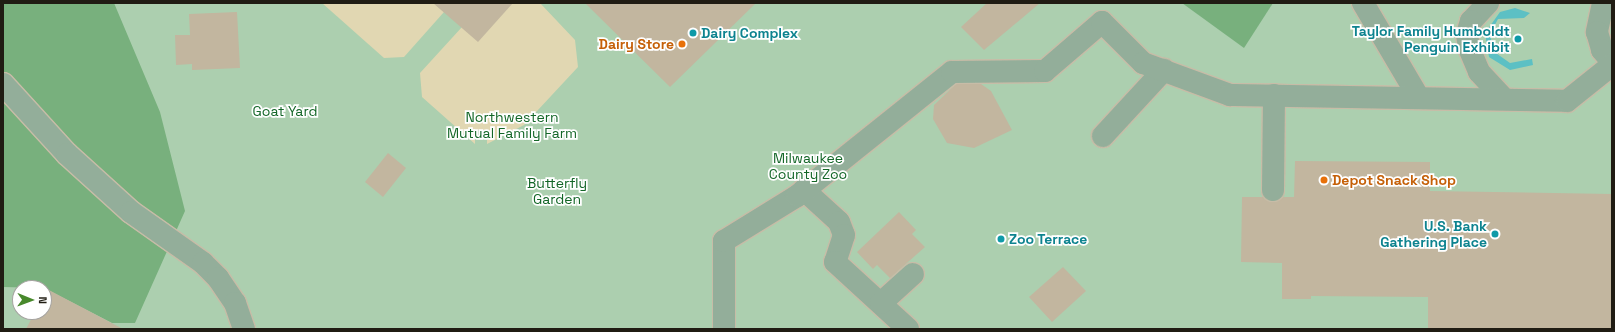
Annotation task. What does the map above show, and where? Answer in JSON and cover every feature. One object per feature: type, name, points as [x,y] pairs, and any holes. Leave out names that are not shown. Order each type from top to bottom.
[{"type":"street","points":[[1363,3],[1418,98]]},
{"type":"street","points":[[1488,3],[1471,21],[1467,34],[1469,48],[1479,72],[1504,100]]},
{"type":"street","points":[[1603,3],[1597,32],[1602,50],[1612,62]]},
{"type":"street","points":[[724,329],[724,241],[804,190],[952,72],[1045,71],[1102,22],[1143,63],[1230,95],[1567,101],[1612,65]]},
{"type":"street","points":[[1103,136],[1164,70]]},
{"type":"street","points":[[3,84],[67,154],[125,207],[218,278],[235,303],[244,329]]},
{"type":"street","points":[[1273,190],[1274,96]]},
{"type":"street","points":[[804,190],[839,222],[844,235],[835,262],[908,329]]},
{"type":"street","points":[[881,303],[913,274]]},
{"type":"green space","name":"Milwaukee County Zoo","points":[[3,3],[1612,3],[1612,329],[3,329]]},
{"type":"green space","points":[[3,3],[114,3],[160,112],[185,211],[135,323],[112,323],[52,292],[52,280],[12,280],[12,287],[3,287]]},
{"type":"green space","points":[[1182,3],[1273,3],[1244,48]]},
{"type":"sand","points":[[322,3],[434,3],[444,12],[404,57],[384,58]]},
{"type":"sand","points":[[510,3],[540,3],[575,40],[578,67],[524,125],[487,144],[487,130],[475,130],[475,144],[422,97],[420,73],[462,27]]},
{"type":"water","points":[[1515,8],[1530,13],[1524,18],[1498,19],[1490,34],[1493,51],[1510,63],[1532,59],[1533,65],[1510,70],[1489,57],[1485,33],[1500,12]]},
{"type":"building","points":[[433,3],[513,3],[478,42]]},
{"type":"building","name":"Dairy Complex","points":[[585,3],[756,3],[670,87]]},
{"type":"building","points":[[987,3],[1040,3],[984,50],[961,27]]},
{"type":"building","points":[[237,12],[240,68],[192,70],[192,64],[176,65],[175,35],[190,35],[189,14]]},
{"type":"building","points":[[956,84],[981,84],[991,91],[1012,130],[974,148],[947,143],[933,119],[934,105]]},
{"type":"building","points":[[388,153],[406,168],[383,197],[365,182]]},
{"type":"building","name":"U.S. Bank Gathering Place","points":[[1295,161],[1430,162],[1430,191],[1612,194],[1612,329],[1428,329],[1428,297],[1311,296],[1311,299],[1282,299],[1282,263],[1241,262],[1242,197],[1263,197],[1273,202],[1283,197],[1294,197]]},
{"type":"building","points":[[899,212],[916,230],[912,234],[925,247],[890,278],[877,265],[873,269],[857,252]]},
{"type":"building","points":[[1063,267],[1086,291],[1052,322],[1029,297]]},
{"type":"building","points":[[52,292],[123,329],[26,329],[31,320],[52,320]]},
{"type":"place","name":"Dairy Complex","points":[[693,33]]},
{"type":"place","name":"Taylor Family Humboldt Penguin Exhibit","points":[[1518,39]]},
{"type":"place","name":"Dairy Store","points":[[682,44]]},
{"type":"place","name":"Depot Snack Shop","points":[[1324,180]]},
{"type":"place","name":"U.S. Bank Gathering Place","points":[[1495,234]]},
{"type":"place","name":"Zoo Terrace","points":[[1001,239]]},
{"type":"park label","name":"Goat Yard","points":[[285,111]]},
{"type":"park label","name":"Northwestern Mutual Family Farm","points":[[512,126]]},
{"type":"park label","name":"Butterfly Garden","points":[[557,192]]}]
